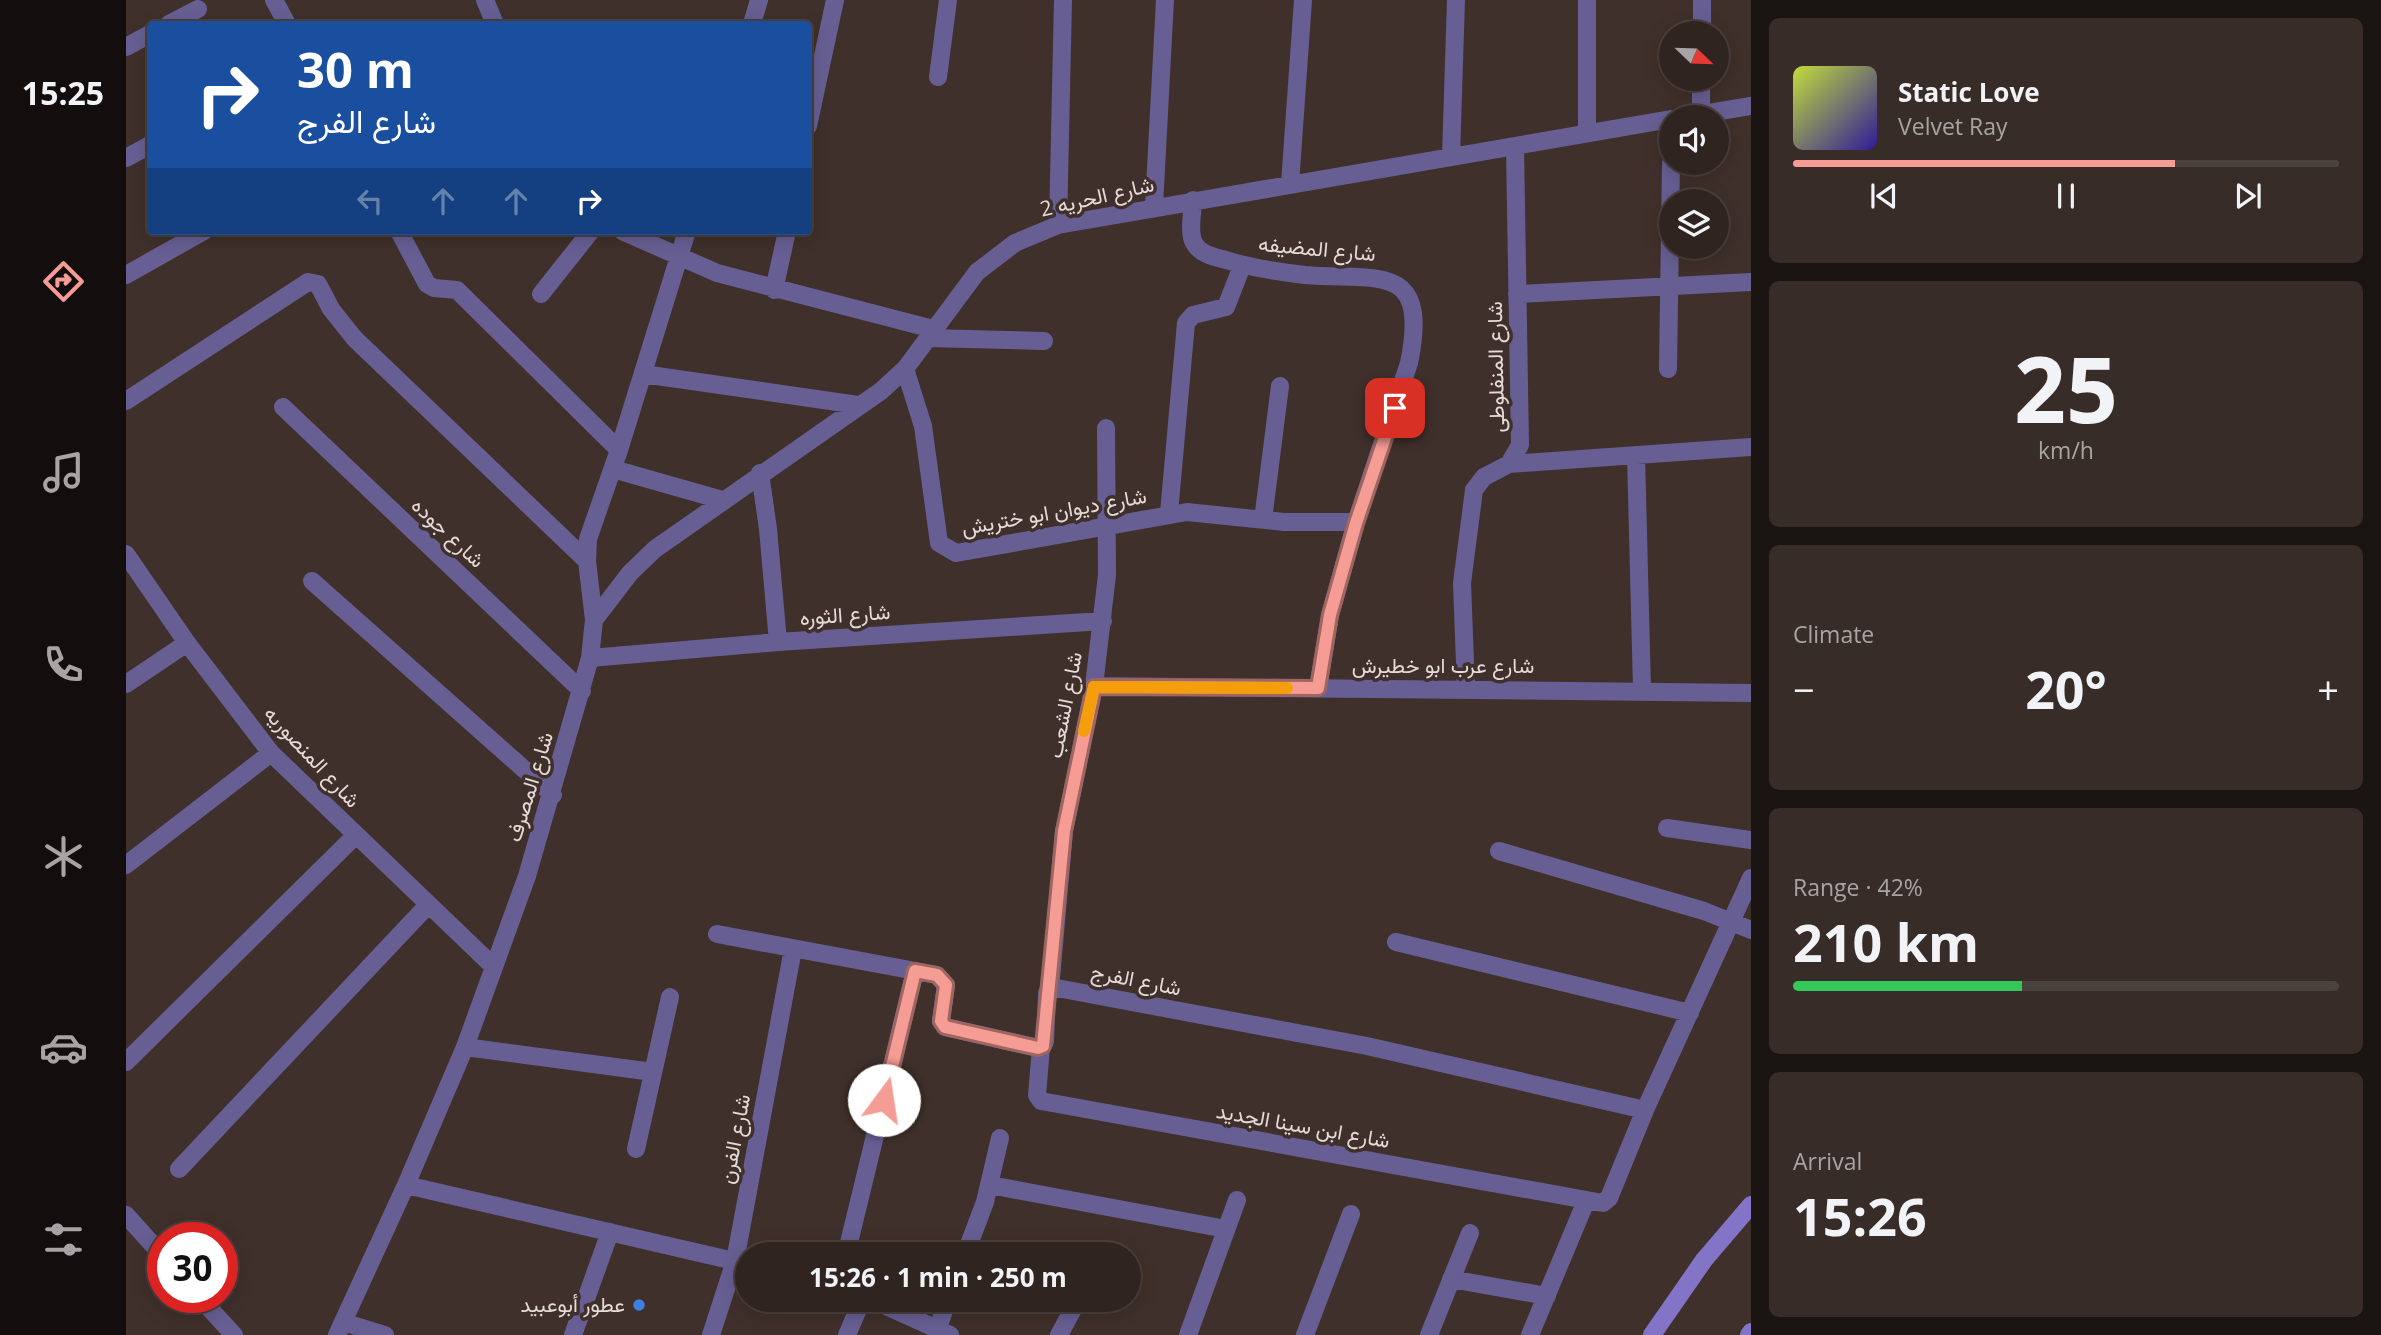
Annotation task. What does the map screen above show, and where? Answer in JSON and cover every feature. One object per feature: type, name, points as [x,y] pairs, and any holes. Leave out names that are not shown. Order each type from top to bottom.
[{"type":"street","points":[[274,0],[285,21]]},
{"type":"street","points":[[485,0],[494,21]]},
{"type":"street","points":[[753,21],[758,0]]},
{"type":"street","points":[[812,107],[835,0]]},
{"type":"street","points":[[938,77],[948,0]]},
{"type":"street","points":[[1058,225],[1063,0]]},
{"type":"street","points":[[1154,206],[1166,0]]},
{"type":"street","points":[[1290,184],[1303,0]]},
{"type":"street","points":[[1451,158],[1456,0]]},
{"type":"street","points":[[1587,0],[1587,133]]},
{"type":"street","points":[[1702,0],[1702,21]]},
{"type":"street","points":[[175,21],[198,9]]},
{"type":"street","points":[[126,47],[147,36]]},
{"type":"street","points":[[1729,110],[1751,106]]},
{"type":"street","name":"شارع الحريه 2","points":[[594,620],[630,573],[654,549],[905,369],[977,272],[996,255],[1058,225],[1154,206],[1659,121]]},
{"type":"street","points":[[126,158],[147,147]]},
{"type":"street","name":"شارع المنفلوطى","points":[[1466,689],[1462,583],[1474,490],[1485,477],[1509,464],[1520,445],[1515,147]]},
{"type":"street","points":[[1668,369],[1667,286],[1671,175]]},
{"type":"street","name":"شارع المضيفه","points":[[1193,200],[1194,242],[1203,253],[1242,265],[1306,275],[1380,277],[1391,281],[1409,299],[1413,311],[1415,335],[1409,363],[1356,523],[1330,615],[1318,688]]},
{"type":"street","points":[[126,275],[197,235]]},
{"type":"street","points":[[401,235],[427,284],[432,288],[457,290],[619,450]]},
{"type":"street","points":[[541,294],[588,235]]},
{"type":"street","points":[[631,235],[717,273],[930,334],[1044,341]]},
{"type":"street","name":"شارع المصرف","points":[[340,1329],[465,1047],[527,876],[553,795],[590,658],[594,620],[587,561],[588,539],[613,469],[686,235]]},
{"type":"street","points":[[774,290],[786,235]]},
{"type":"street","points":[[1169,513],[1186,323],[1193,315],[1226,307],[1242,265]]},
{"type":"street","points":[[126,401],[308,282],[321,287],[331,309],[355,339],[587,561]]},
{"type":"street","points":[[1517,294],[1751,282]]},
{"type":"street","name":"شارع ديوان ابو ختريش","points":[[905,369],[921,413],[939,543],[943,548],[956,553],[1109,528],[1169,513],[1203,512],[1263,520],[1356,523]]},
{"type":"street","points":[[643,374],[858,405]]},
{"type":"street","points":[[1263,520],[1280,386]]},
{"type":"street","name":"شارع جوده","points":[[283,408],[582,691]]},
{"type":"street","name":"شارع الشعب","points":[[1050,990],[1064,831],[1094,687],[1102,621],[1109,528],[1106,428]]},
{"type":"street","points":[[1509,464],[1751,447]]},
{"type":"street","points":[[1636,455],[1642,689]]},
{"type":"street","points":[[613,469],[722,500]]},
{"type":"street","points":[[760,473],[770,540],[778,642]]},
{"type":"street","name":"شارع المنصوريه","points":[[126,554],[187,643],[271,753],[493,966]]},
{"type":"street","points":[[312,581],[553,795]]},
{"type":"street","name":"شارع الثوره","points":[[590,658],[778,642],[1102,621]]},
{"type":"street","points":[[126,684],[187,643]]},
{"type":"street","name":"شارع عرب ابو خطيرش","points":[[1094,687],[1642,689],[1751,693]]},
{"type":"street","points":[[126,865],[271,753]]},
{"type":"street","points":[[1667,828],[1751,839]]},
{"type":"street","points":[[126,1062],[355,836]]},
{"type":"street","points":[[1499,851],[1730,921],[1751,930]]},
{"type":"street","points":[[1645,1110],[1751,878]]},
{"type":"street","points":[[179,1169],[428,905]]},
{"type":"street","points":[[716,934],[937,975],[946,985],[941,1021],[945,1027],[1041,1048],[1045,1042],[1047,993],[1050,990]]},
{"type":"street","points":[[1396,942],[1690,1013]]},
{"type":"street","name":"شارع الفرن","points":[[744,1242],[793,949]]},
{"type":"street","points":[[849,1242],[915,971]]},
{"type":"street","name":"شارع الفرج","points":[[1050,990],[1057,988],[1367,1046],[1645,1110]]},
{"type":"street","points":[[636,1149],[670,998]]},
{"type":"street","points":[[465,1047],[653,1072]]},
{"type":"street","name":"شارع ابن سينا الجديد","points":[[1041,1048],[1037,1095],[1041,1101],[1603,1203],[1609,1198],[1645,1110]]},
{"type":"street","points":[[970,1242],[990,1185],[1000,1138]]},
{"type":"street","points":[[406,1185],[735,1262]]},
{"type":"street","points":[[990,1185],[1226,1229]]},
{"type":"street","points":[[1188,1335],[1237,1200]]},
{"type":"street","points":[[1530,1335],[1586,1201]]},
{"type":"street","points":[[1652,1335],[1704,1260],[1751,1205]]},
{"type":"street","points":[[1305,1335],[1350,1214]]},
{"type":"street","points":[[126,1215],[147,1238]]},
{"type":"street","points":[[573,1335],[610,1233]]},
{"type":"street","points":[[1429,1335],[1470,1233]]},
{"type":"street","name":"شارع الفرن","points":[[711,1335],[735,1277]]},
{"type":"street","points":[[1451,1279],[1546,1296]]},
{"type":"street","points":[[848,1335],[857,1312]]},
{"type":"street","points":[[900,1312],[944,1331],[946,1312]]},
{"type":"street","points":[[1059,1335],[1071,1312]]},
{"type":"street","points":[[214,1313],[234,1335]]},
{"type":"street","points":[[340,1329],[385,1335]]},
{"type":"slow traffic","points":[[1084,731],[1094,687],[1287,688]]},
{"type":"place","name":"عطور أبوعبيد","points":[[639,1305]]},
{"type":"route","points":[[884,1100],[915,971],[937,975],[946,985],[941,1021],[945,1027],[1038,1048],[1043,1046],[1059,866],[1069,798],[1094,687],[1318,688],[1330,615],[1356,523],[1395,408]]}]
